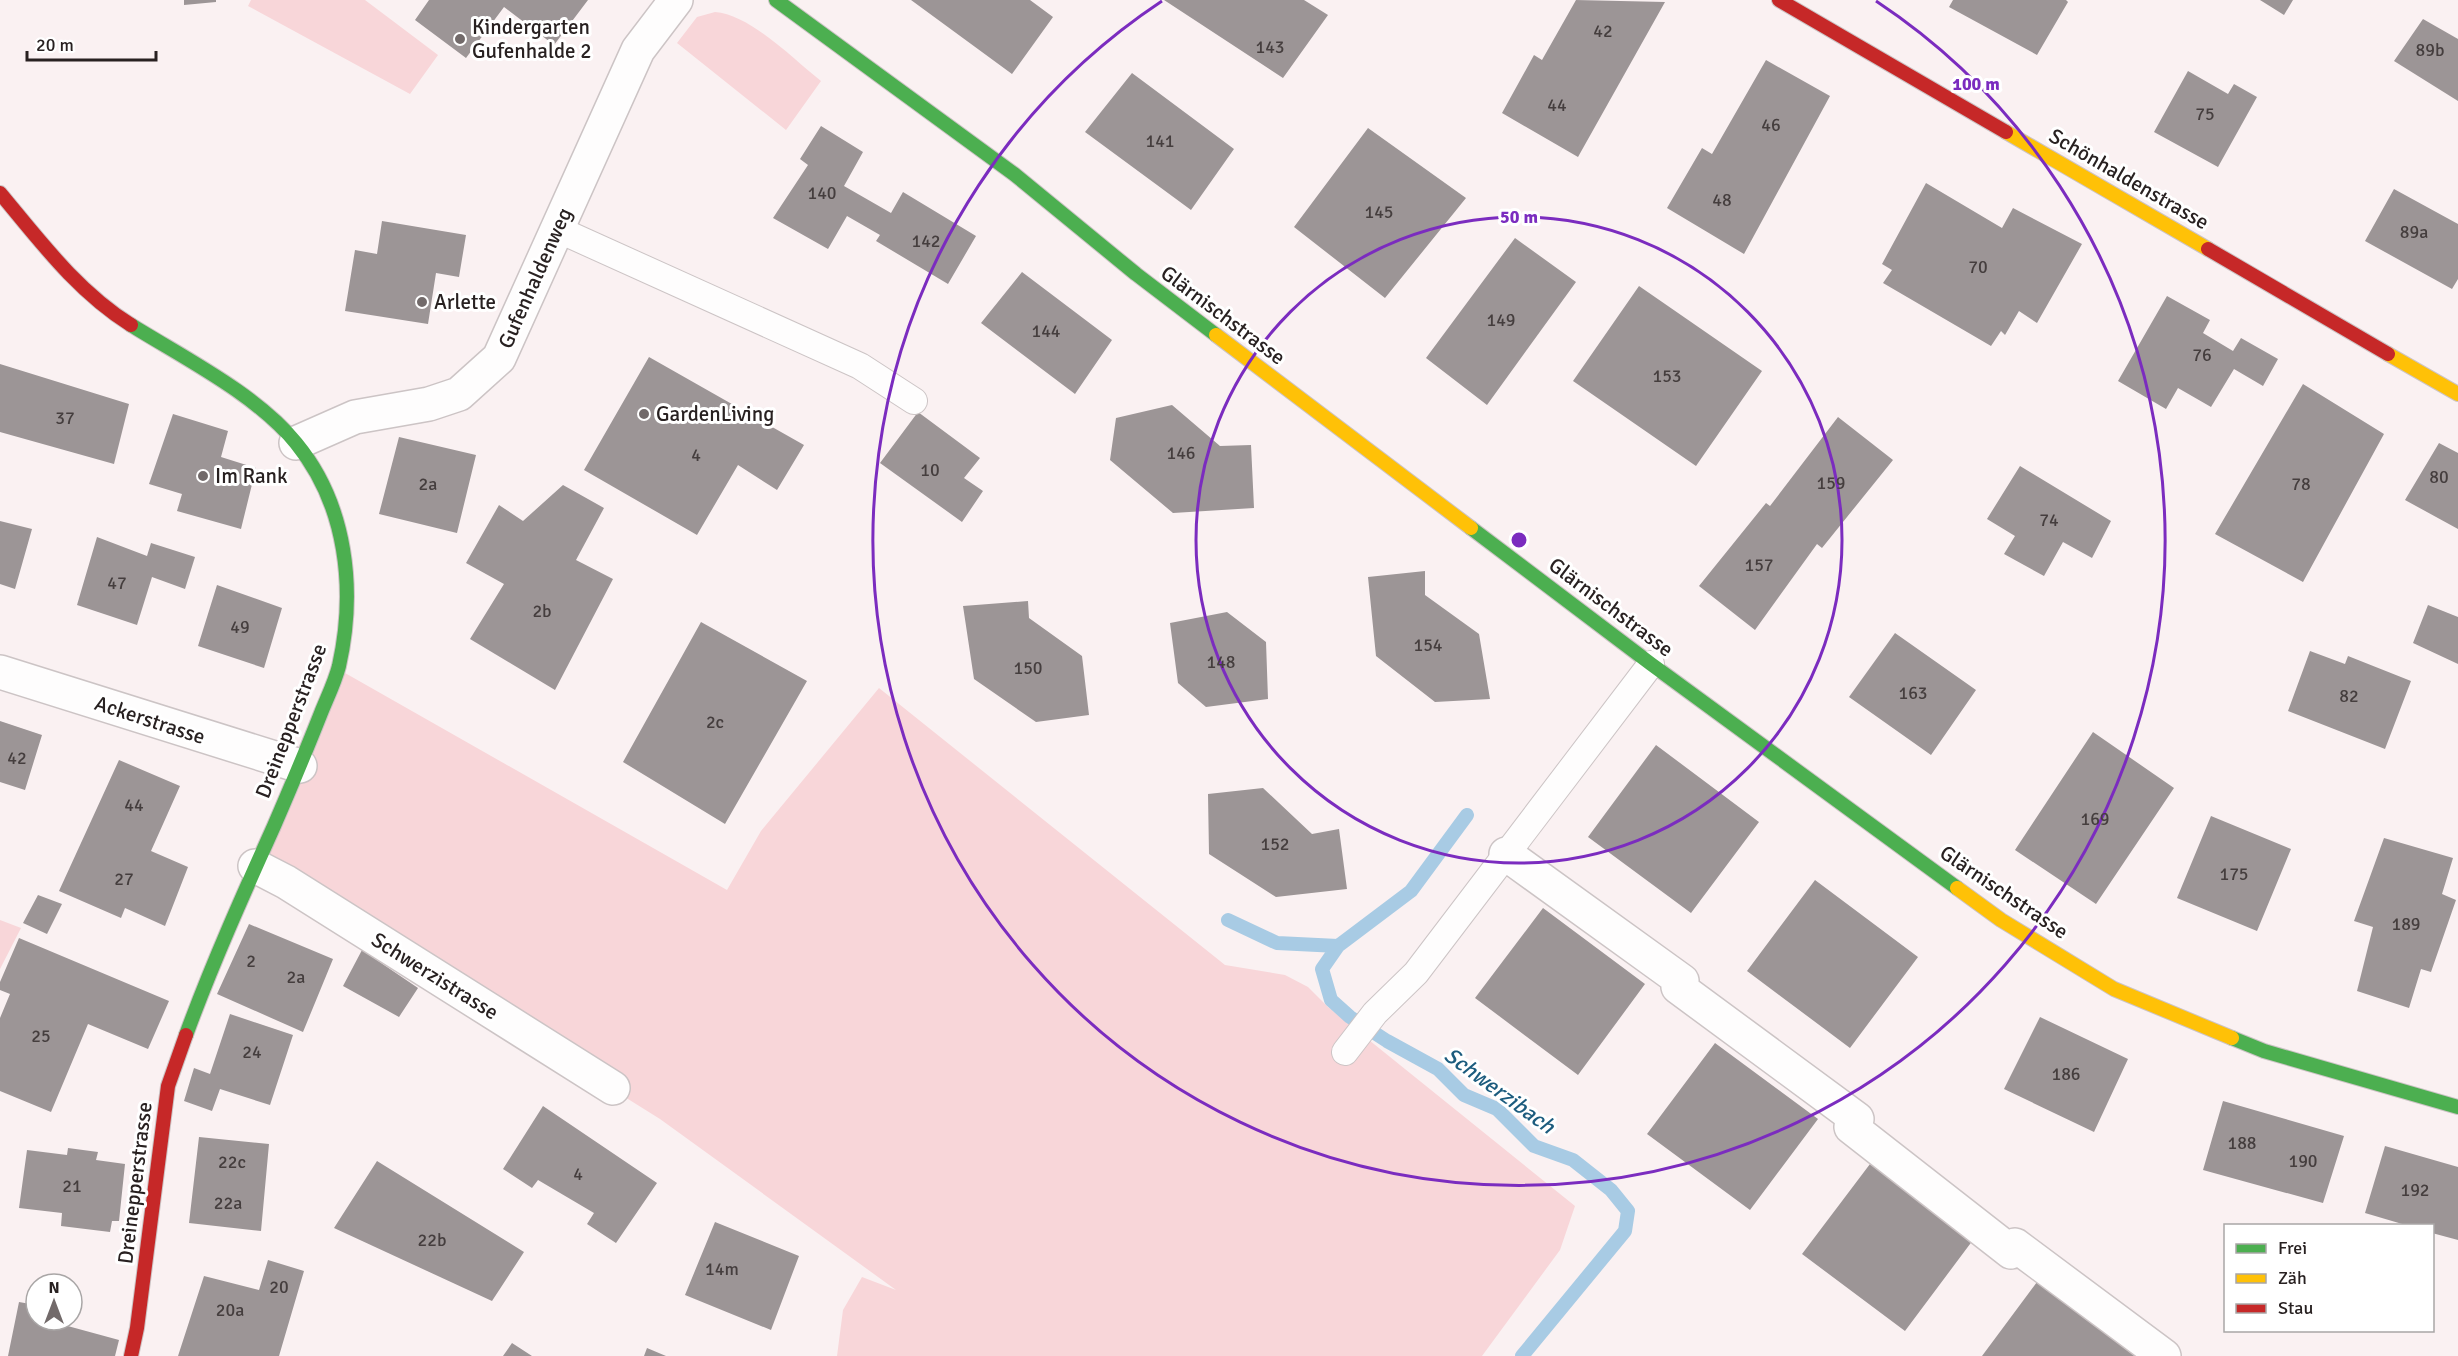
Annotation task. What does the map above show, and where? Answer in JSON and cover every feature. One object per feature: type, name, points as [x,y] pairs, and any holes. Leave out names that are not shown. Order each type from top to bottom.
[{"type":"street","name":"Gufenhaldenweg","points":[[296,443],[355,417],[429,404],[459,394],[499,358],[638,50],[676,0]]},
{"type":"street","name":"Glärnischstrasse","points":[[776,0],[1014,174],[1145,281],[1651,664],[2001,920],[2114,989],[2264,1051],[2458,1107]]},
{"type":"street","name":"Schönhaldenstrasse","points":[[1779,0],[2458,394]]},
{"type":"street","name":"Dreinepperstrasse","points":[[0,193],[65,271],[107,310],[245,397],[274,420],[296,443],[317,472],[335,513],[345,555],[348,595],[345,633],[338,669],[300,766],[204,985],[168,1086],[137,1328],[131,1356]]},
{"type":"street","name":"Ackerstrasse","points":[[0,672],[300,766]]},
{"type":"street","points":[[1506,854],[1682,981],[1678,987],[1857,1119],[1851,1127],[2001,1244],[2011,1251],[2015,1245],[2164,1356]]},
{"type":"street","name":"Schwerzistrasse","points":[[255,866],[286,882],[613,1088]]},
{"type":"lane","points":[[557,229],[860,366],[914,401]]},
{"type":"lane","points":[[1345,1052],[1375,1013],[1416,973],[1651,664]]},
{"type":"shaded area","points":[[251,0],[365,0],[438,55],[410,94],[248,6]]},
{"type":"shaded area","points":[[715,12],[729,15],[757,29],[821,81],[786,130],[677,43],[697,17]]},
{"type":"shaded area","points":[[338,669],[727,890],[761,831],[879,688],[1225,965],[1285,975],[1308,987],[1328,1007],[1575,1206],[1560,1250],[1482,1356],[837,1356],[843,1310],[862,1277],[896,1290],[660,1119],[255,866]]},
{"type":"shaded area","points":[[0,920],[21,928],[0,969]]},
{"type":"building","points":[[184,0],[216,0],[216,2],[184,5]]},
{"type":"building","name":"Kindergarten Gufenhalde 2","points":[[429,0],[588,0],[554,45],[504,7],[466,58],[415,20]]},
{"type":"building","points":[[911,0],[1030,0],[1053,17],[1012,74]]},
{"type":"building","points":[[1164,0],[1304,0],[1328,15],[1283,78]]},
{"type":"building","points":[[1576,0],[1665,2],[1578,157],[1502,113],[1534,55],[1542,60]]},
{"type":"building","points":[[1953,0],[2066,0],[2068,2],[2037,55],[1949,7]]},
{"type":"building","points":[[2260,0],[2293,0],[2284,15]]},
{"type":"building","points":[[2423,19],[2458,39],[2458,101],[2394,61]]},
{"type":"building","points":[[1766,60],[1830,96],[1744,254],[1667,208],[1702,148],[1712,154]]},
{"type":"building","points":[[2188,71],[2228,94],[2234,84],[2257,97],[2218,167],[2154,132]]},
{"type":"building","points":[[1132,73],[1234,149],[1191,210],[1085,132]]},
{"type":"building","points":[[821,126],[863,152],[844,186],[891,213],[903,192],[976,236],[948,284],[876,241],[880,235],[847,216],[828,249],[773,218],[808,165],[800,159]]},
{"type":"building","points":[[1368,128],[1466,198],[1385,298],[1294,227]]},
{"type":"building","points":[[1926,183],[2002,228],[2013,208],[2082,244],[2037,323],[2019,311],[2005,335],[2001,331],[1991,346],[1883,283],[1892,270],[1882,264]]},
{"type":"building","points":[[2394,189],[2458,224],[2458,279],[2452,289],[2365,241]]},
{"type":"building","points":[[382,221],[466,235],[459,277],[436,273],[428,324],[345,311],[355,250],[377,254]]},
{"type":"building","points":[[1515,238],[1576,282],[1487,405],[1426,358]]},
{"type":"building","points":[[1022,272],[1112,340],[1075,394],[981,323]]},
{"type":"building","points":[[1639,286],[1762,371],[1696,466],[1573,381]]},
{"type":"building","points":[[2167,296],[2210,320],[2203,333],[2233,351],[2241,338],[2278,359],[2263,386],[2234,369],[2211,407],[2178,388],[2166,409],[2118,381]]},
{"type":"building","points":[[649,357],[804,445],[777,490],[738,465],[697,535],[584,470]]},
{"type":"building","points":[[0,364],[129,404],[114,464],[0,432]]},
{"type":"building","points":[[2303,384],[2384,434],[2303,582],[2215,534]]},
{"type":"building","points":[[1172,405],[1220,446],[1251,445],[1254,508],[1173,513],[1110,460],[1116,418]]},
{"type":"building","points":[[918,412],[980,458],[964,478],[983,491],[962,522],[880,463]]},
{"type":"building","name":"Im Rank","points":[[173,414],[228,431],[221,457],[256,468],[241,529],[177,511],[182,494],[149,484]]},
{"type":"building","points":[[1838,417],[1893,460],[1822,548],[1817,544],[1755,630],[1699,586],[1766,503],[1770,506]]},
{"type":"building","points":[[399,437],[476,455],[457,533],[379,514]]},
{"type":"building","points":[[2439,443],[2458,453],[2458,529],[2405,500]]},
{"type":"building","points":[[2020,466],[2111,521],[2092,558],[2063,542],[2044,576],[2004,554],[2015,536],[1987,519]]},
{"type":"building","points":[[563,485],[604,508],[576,560],[613,579],[555,690],[470,639],[504,584],[466,563],[499,505],[523,521]]},
{"type":"building","points":[[0,521],[32,529],[15,589],[0,584]]},
{"type":"building","points":[[97,537],[147,556],[151,543],[195,557],[185,589],[152,577],[137,625],[77,605]]},
{"type":"building","points":[[1425,571],[1425,595],[1479,634],[1490,699],[1435,702],[1376,656],[1368,577]]},
{"type":"building","points":[[217,585],[282,608],[264,668],[198,646]]},
{"type":"building","points":[[1028,601],[1029,618],[1082,656],[1089,715],[1036,722],[974,679],[963,606]]},
{"type":"building","points":[[2428,605],[2458,617],[2458,664],[2413,643]]},
{"type":"building","points":[[1227,612],[1266,642],[1268,699],[1206,707],[1178,683],[1170,623]]},
{"type":"building","points":[[701,622],[807,681],[725,824],[623,762]]},
{"type":"building","points":[[1895,633],[1976,690],[1931,755],[1849,697]]},
{"type":"building","points":[[2310,651],[2345,664],[2348,656],[2411,681],[2385,749],[2288,711]]},
{"type":"building","points":[[0,721],[42,735],[25,790],[0,782]]},
{"type":"building","points":[[2093,732],[2174,788],[2096,904],[2015,850]]},
{"type":"building","points":[[1656,745],[1759,822],[1691,913],[1588,837]]},
{"type":"building","points":[[119,760],[180,786],[151,851],[188,867],[165,926],[125,908],[121,918],[59,891]]},
{"type":"building","points":[[1263,788],[1312,834],[1339,829],[1347,889],[1276,897],[1209,854],[1208,794]]},
{"type":"building","points":[[2211,816],[2291,849],[2257,931],[2177,898]]},
{"type":"building","points":[[2384,838],[2453,858],[2442,894],[2456,900],[2431,972],[2421,969],[2409,1008],[2357,991],[2373,927],[2354,921]]},
{"type":"building","points":[[1815,880],[1918,957],[1850,1048],[1747,971]]},
{"type":"building","points":[[38,895],[62,904],[47,934],[23,923]]},
{"type":"building","points":[[1543,908],[1645,984],[1578,1075],[1475,998]]},
{"type":"building","points":[[249,924],[333,959],[303,1032],[217,994]]},
{"type":"building","points":[[19,938],[169,1001],[148,1049],[88,1024],[51,1112],[0,1091],[0,1018],[10,994],[0,990],[0,982]]},
{"type":"building","points":[[362,950],[418,988],[399,1017],[343,986]]},
{"type":"building","points":[[230,1014],[293,1035],[270,1105],[220,1089],[212,1111],[184,1101],[194,1068],[210,1074]]},
{"type":"building","points":[[2040,1017],[2128,1059],[2094,1132],[2004,1089]]},
{"type":"building","points":[[1715,1043],[1818,1119],[1750,1210],[1647,1134]]},
{"type":"building","points":[[2223,1101],[2344,1136],[2323,1203],[2203,1170]]},
{"type":"building","points":[[543,1106],[657,1183],[616,1243],[587,1224],[594,1213],[538,1180],[532,1188],[503,1169]]},
{"type":"building","points":[[199,1137],[269,1144],[261,1231],[189,1223]]},
{"type":"building","points":[[2385,1146],[2458,1167],[2458,1240],[2434,1234],[2434,1224],[2402,1224],[2365,1213]]},
{"type":"building","points":[[68,1148],[98,1152],[96,1160],[125,1164],[119,1221],[112,1221],[110,1232],[61,1226],[62,1213],[19,1208],[27,1150],[67,1155]]},
{"type":"building","points":[[377,1161],[524,1252],[492,1301],[334,1228]]},
{"type":"building","points":[[1870,1164],[1973,1240],[1905,1331],[1802,1254]]},
{"type":"building","points":[[715,1222],[799,1256],[771,1330],[685,1295]]},
{"type":"building","points":[[268,1260],[304,1271],[279,1356],[178,1356],[204,1276],[259,1290]]},
{"type":"building","points":[[2037,1282],[2135,1356],[1982,1356]]},
{"type":"building","points":[[19,1302],[24,1303],[24,1332],[84,1330],[119,1340],[115,1356],[8,1356]]},
{"type":"building","points":[[512,1343],[532,1356],[503,1356]]},
{"type":"building","points":[[647,1348],[666,1356],[644,1356]]},
{"type":"waterway","points":[[1228,920],[1277,943],[1338,946],[1411,891],[1467,815]]},
{"type":"waterway","name":"Schwerzibach","points":[[1338,946],[1322,969],[1331,1000],[1350,1017],[1387,1041],[1438,1069],[1464,1095],[1497,1109],[1534,1146],[1573,1160],[1611,1190],[1628,1211],[1625,1231],[1522,1356]]},
{"type":"traffic: fast","points":[[776,0],[1014,174],[1136,274],[1216,335]]},
{"type":"traffic: fast","points":[[131,325],[240,393],[280,425],[296,443],[313,467],[327,493],[343,549],[346,578],[347,608],[344,637],[335,678],[217,956],[186,1035]]},
{"type":"traffic: fast","points":[[1471,528],[1651,664],[1957,888]]},
{"type":"traffic: fast","points":[[2232,1038],[2264,1051],[2458,1107]]},
{"type":"traffic: slow","points":[[2006,132],[2208,249]]},
{"type":"traffic: slow","points":[[1216,335],[1471,528]]},
{"type":"traffic: slow","points":[[2388,354],[2458,394]]},
{"type":"traffic: slow","points":[[1957,888],[2001,920],[2114,989],[2232,1038]]},
{"type":"traffic: jam","points":[[1779,0],[2006,132]]},
{"type":"traffic: jam","points":[[0,193],[76,281],[93,297],[131,325]]},
{"type":"traffic: jam","points":[[2208,249],[2388,354]]},
{"type":"traffic: jam","points":[[131,1356],[137,1328],[168,1086],[186,1035]]},
{"type":"place","name":"Kindergarten Gufenhalde 2","points":[[460,39]]},
{"type":"place","name":"Arlette","points":[[422,302]]},
{"type":"place","name":"GardenLiving","points":[[644,414]]},
{"type":"place","name":"Im Rank","points":[[203,476]]}]
